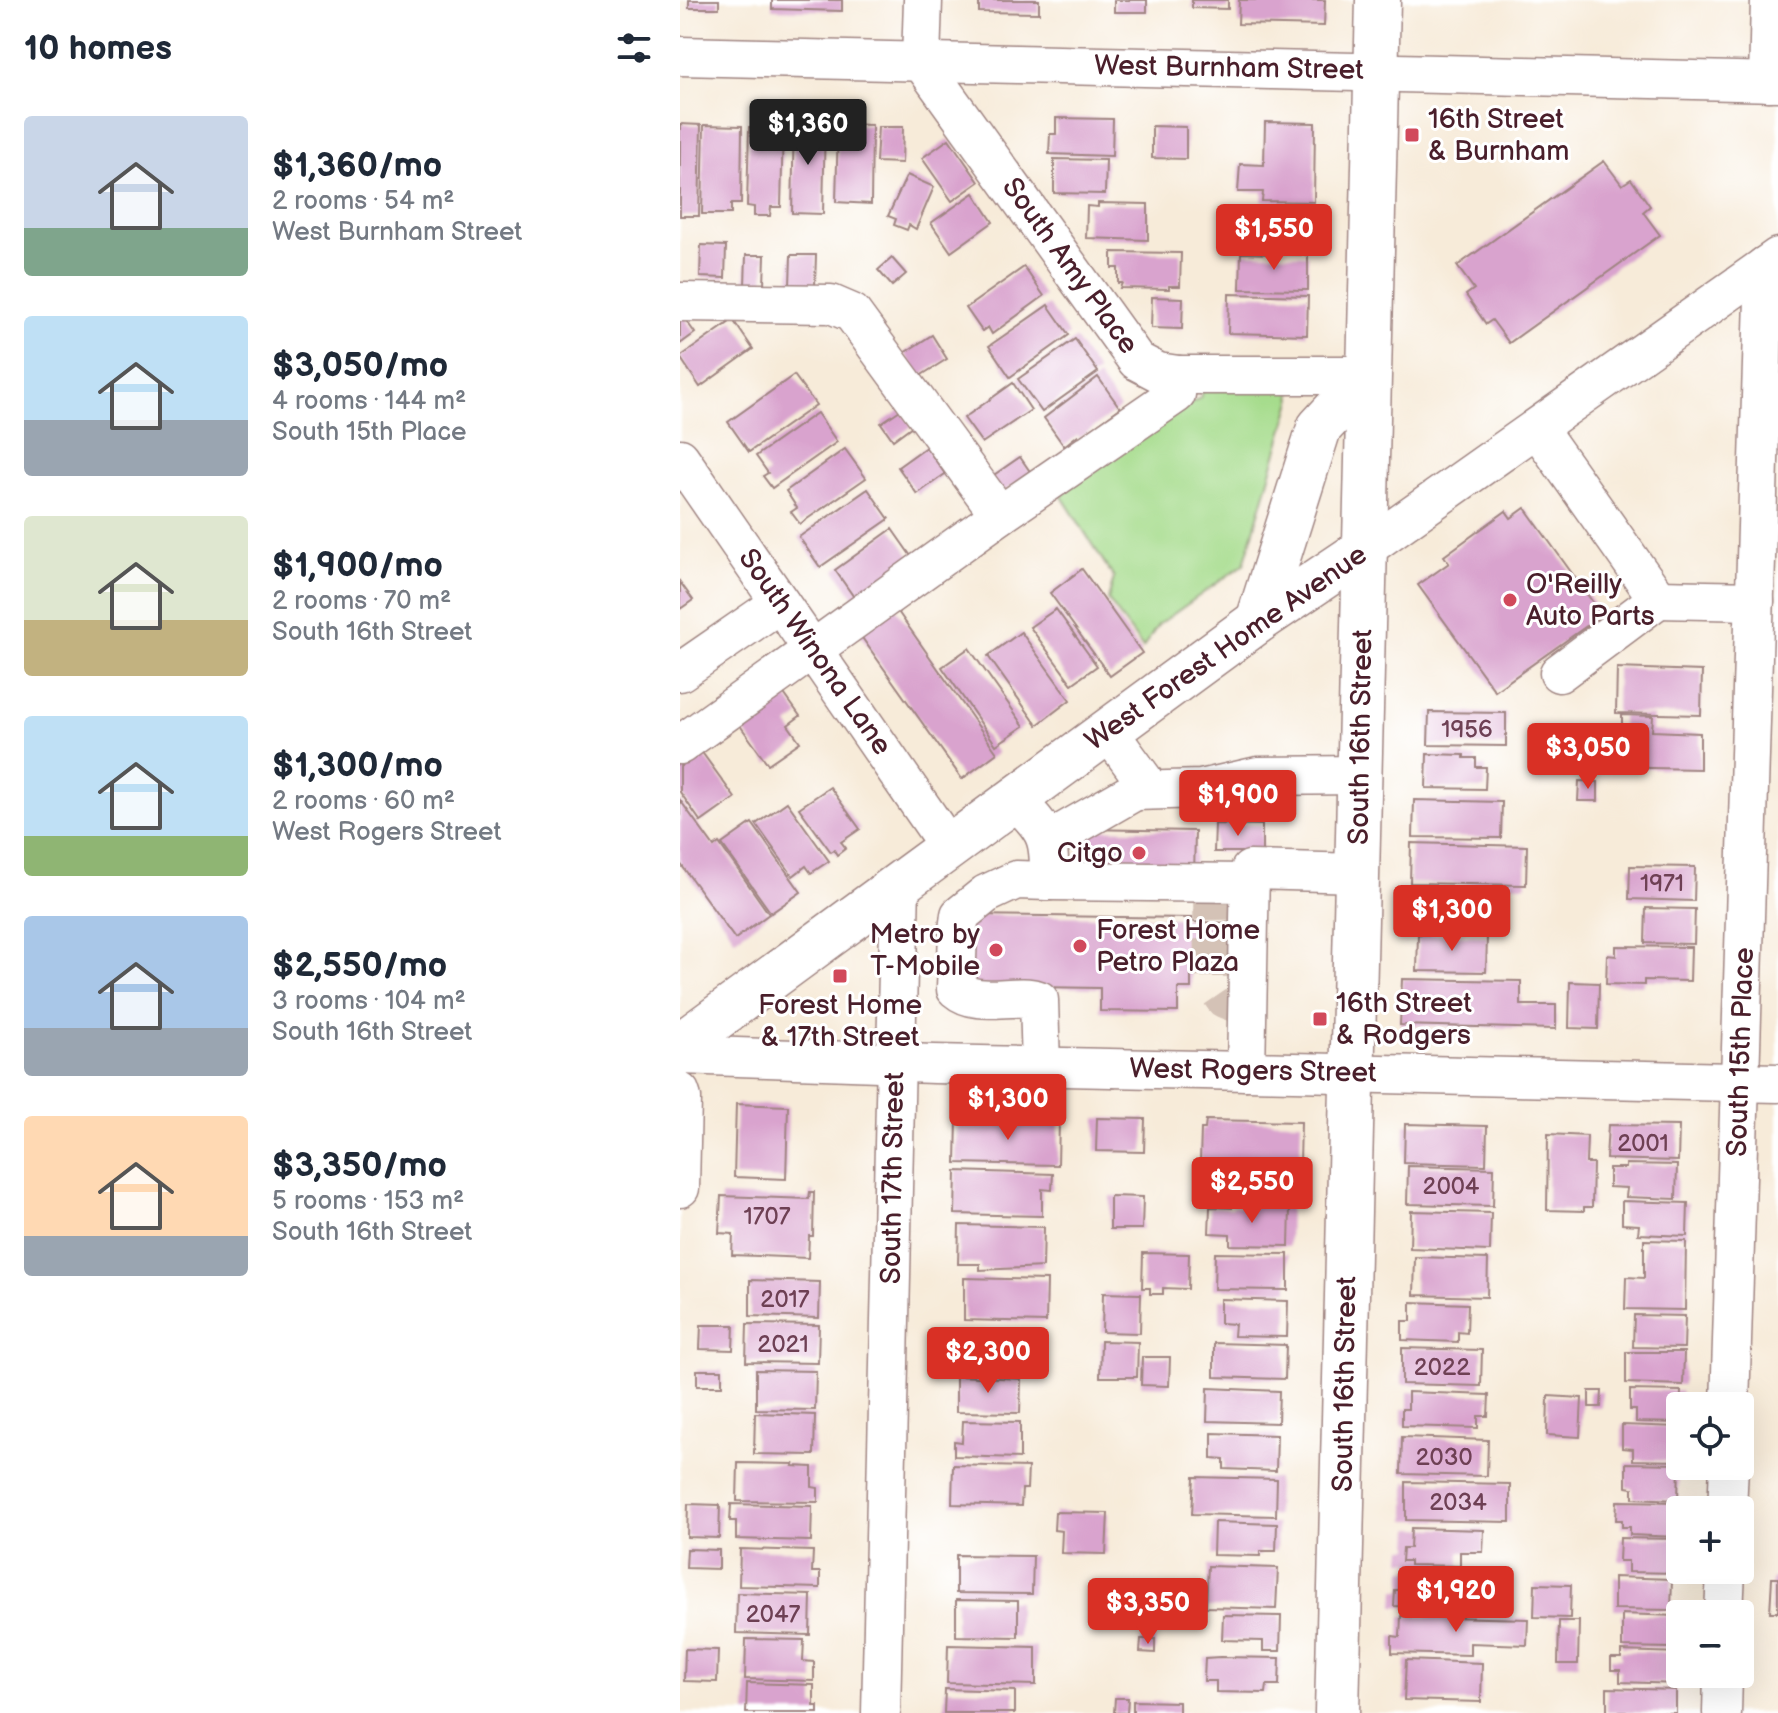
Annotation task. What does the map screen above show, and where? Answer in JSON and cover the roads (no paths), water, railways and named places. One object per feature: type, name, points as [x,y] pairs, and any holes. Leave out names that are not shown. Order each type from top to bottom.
[{"type":"main road","name":"South 16th Street","points":[[1337,1713],[1378,0]]},
{"type":"main road","points":[[1258,621],[1319,428],[1368,375]]},
{"type":"main road","name":"West Forest Home Avenue","points":[[680,1045],[1258,621],[1365,549]]},
{"type":"street","points":[[921,61],[923,0]]},
{"type":"street","points":[[1770,0],[1773,82]]},
{"type":"street","name":"West Burnham Street","points":[[680,56],[1773,82]]},
{"type":"street","name":"South Amy Place","points":[[921,61],[1137,361],[1158,372],[1178,375],[1368,375]]},
{"type":"street","name":"West Forest Home Avenue","points":[[1365,549],[1771,262]]},
{"type":"street","name":"South 15th Place","points":[[1730,1392],[1755,601],[1771,262]]},
{"type":"street","points":[[680,302],[831,304],[852,313],[1000,515]]},
{"type":"street","points":[[680,745],[1000,515],[1176,394],[1178,375]]},
{"type":"street","points":[[1537,428],[1658,599]]},
{"type":"street","name":"South Winona Lane","points":[[680,458],[949,847]]},
{"type":"street","points":[[1559,673],[1658,599],[1755,601]]},
{"type":"street","points":[[680,672],[780,603]]},
{"type":"street","points":[[1048,841],[1135,791],[1143,779],[1108,731]]},
{"type":"street","points":[[1135,791],[1201,789],[1258,776],[1360,775]]},
{"type":"street","points":[[1015,799],[1034,819],[1048,841],[1049,881]]},
{"type":"street","points":[[1246,1071],[1250,870],[1358,873]]},
{"type":"street","points":[[1041,1066],[1039,1000],[973,998],[956,989],[960,915],[986,894],[1016,880],[1250,883]]},
{"type":"street","name":"South 17th Street","points":[[881,1713],[900,883]]},
{"type":"street","name":"West Rogers Street","points":[[680,1055],[896,1063],[1778,1083]]},
{"type":"street","points":[[680,1092],[680,1188]]},
{"type":"street","points":[[1722,1713],[1723,1688]]},
{"type":"tunnel","points":[[1212,882],[1213,983],[1224,999],[1247,1008]]},
{"type":"place","name":"16th Street & Burnham","points":[[1412,135]]},
{"type":"place","name":"O'Reilly Auto Parts","points":[[1510,600]]},
{"type":"place","name":"Citgo","points":[[1139,853]]},
{"type":"place","name":"Forest Home Petro Plaza","points":[[1080,946]]},
{"type":"place","name":"Metro by T-Mobile","points":[[996,950]]},
{"type":"place","name":"Forest Home & 17th Street","points":[[840,976]]},
{"type":"place","name":"16th Street & Rodgers","points":[[1320,1019]]}]
